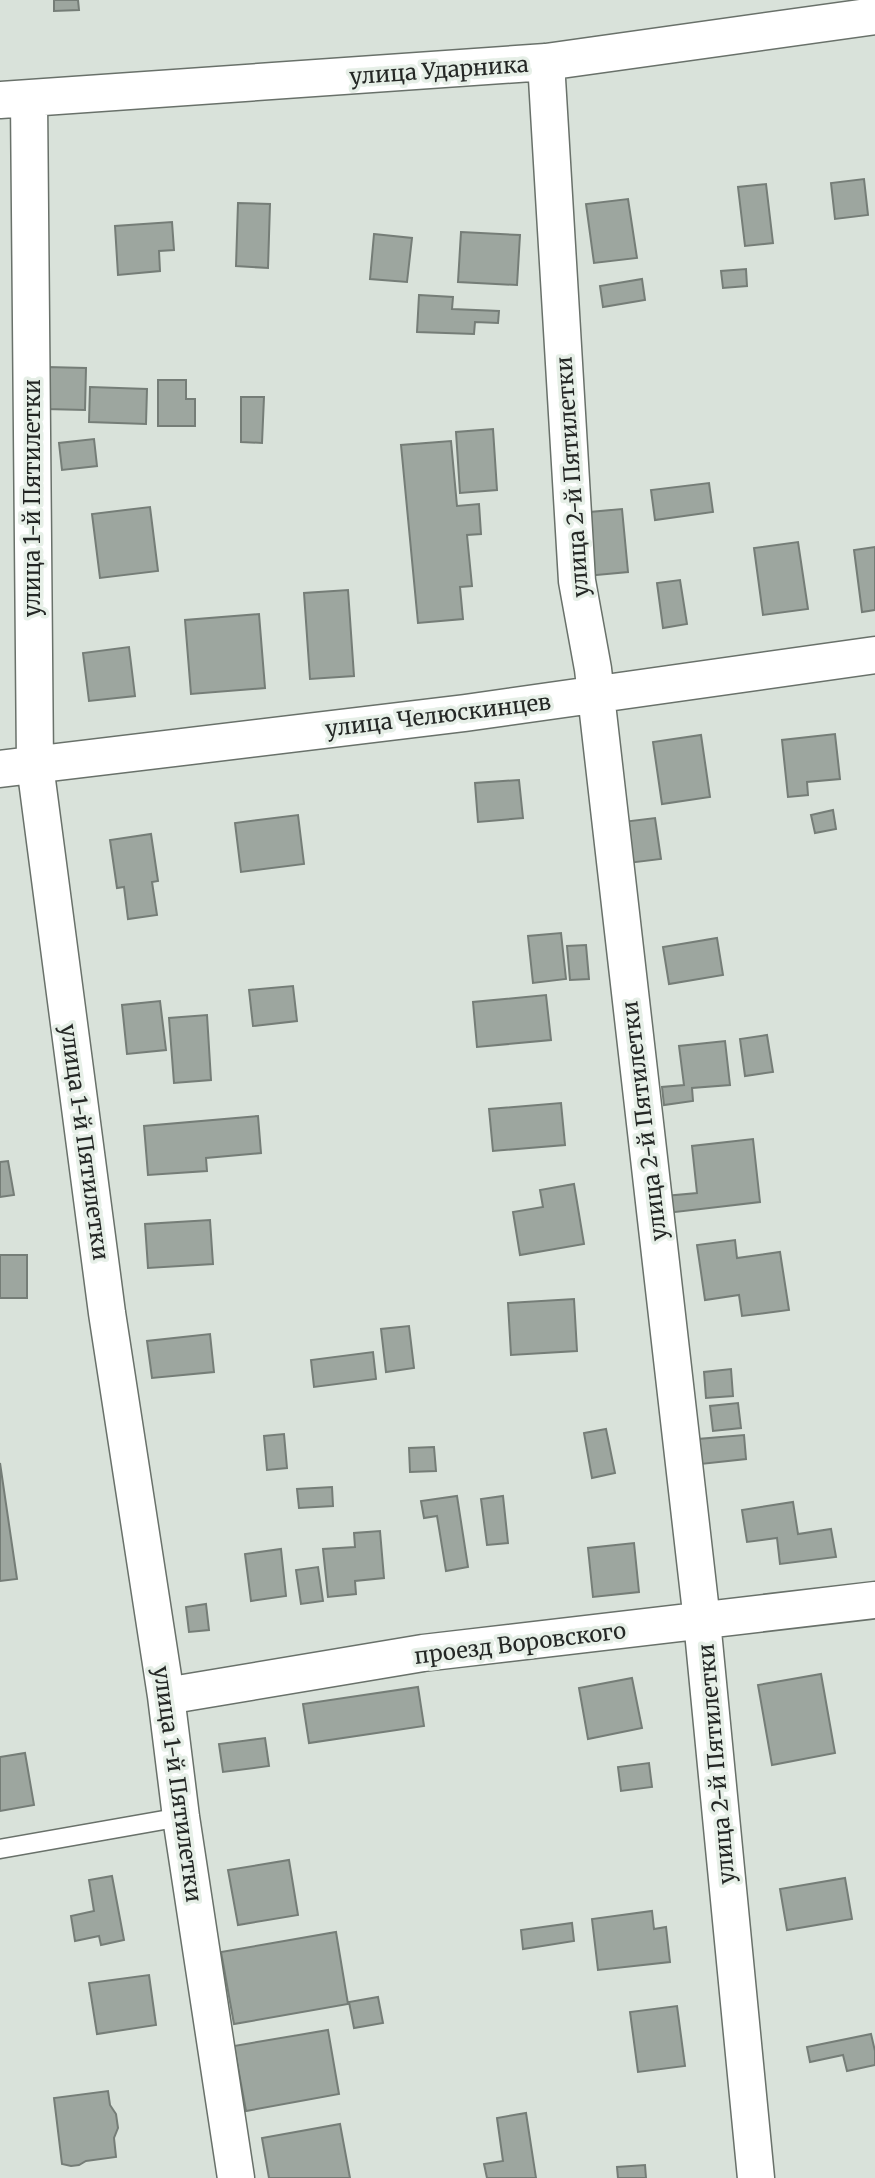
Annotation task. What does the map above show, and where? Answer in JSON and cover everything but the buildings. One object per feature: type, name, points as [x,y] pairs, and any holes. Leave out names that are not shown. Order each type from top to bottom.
[{"type":"street","name":"улица Ударника","points":[[14,100],[546,62],[875,16]]},
{"type":"street","name":"улица 2-й Пятилетки","points":[[546,62],[577,581],[593,669],[702,1621],[756,2178]]},
{"type":"street","name":"улица 1-й Пятилетки","points":[[14,100],[17,767],[107,1313],[236,2178]]},
{"type":"street","name":"улица Челюскинцев","points":[[17,767],[465,713],[875,655]]},
{"type":"street","name":"проезд Воровского","points":[[166,1696],[423,1653],[875,1600]]},
{"type":"lane","points":[[0,1849],[181,1817]]}]
